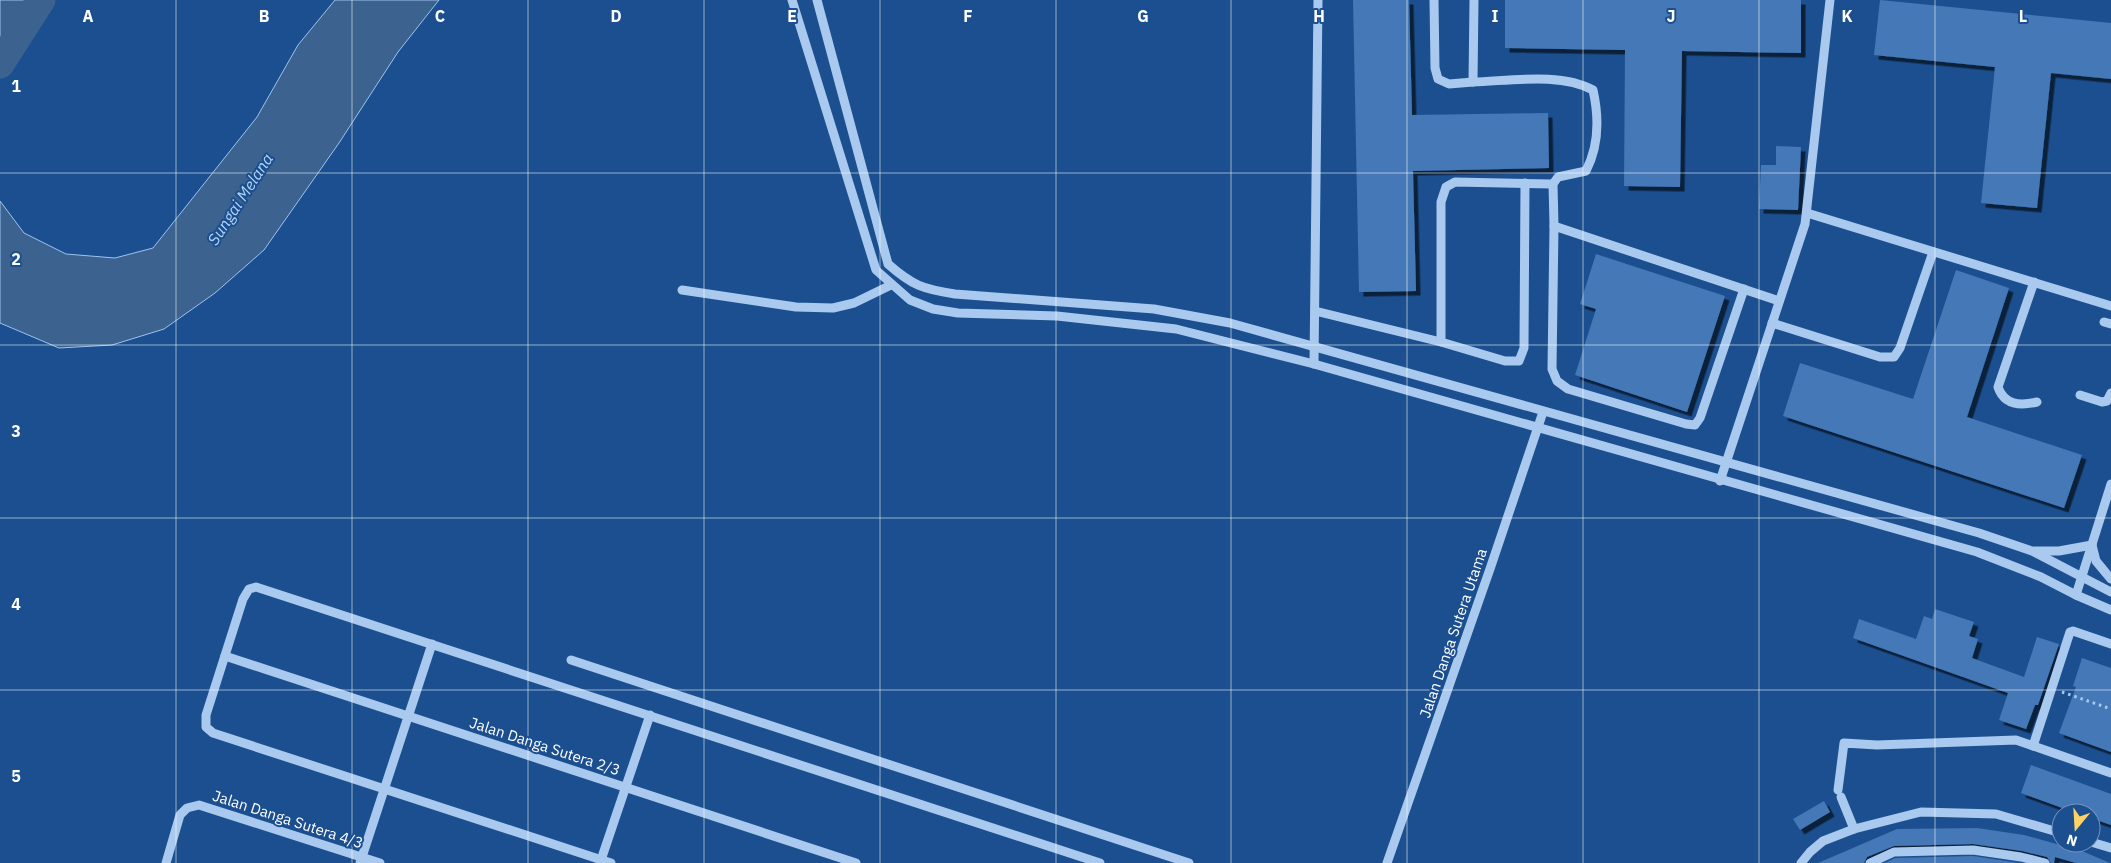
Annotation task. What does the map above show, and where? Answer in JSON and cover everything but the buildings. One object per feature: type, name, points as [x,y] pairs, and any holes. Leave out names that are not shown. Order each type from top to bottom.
[{"type":"street","points":[[792,0],[876,270],[910,300],[933,309],[958,312],[1057,316],[1176,329],[1314,364],[1720,481],[1977,552],[2041,576],[2076,595],[2111,610]]},
{"type":"street","points":[[817,0],[888,264],[904,278],[923,288],[955,294],[1154,309],[1230,323],[1979,533],[2032,551],[2111,592]]},
{"type":"street","points":[[1314,364],[1318,0]]},
{"type":"street","points":[[1434,0],[1435,68],[1438,79],[1449,84],[1562,80],[1583,84],[1593,90],[1598,126],[1592,159],[1586,171],[1558,177],[1552,184],[1554,226],[1552,369],[1557,381],[1568,389],[1695,425],[1700,418],[1744,289]]},
{"type":"street","points":[[1473,82],[1474,0]]},
{"type":"street","points":[[1720,481],[1807,213],[1830,0]]},
{"type":"street","points":[[1440,342],[1442,202],[1446,187],[1455,182],[1552,184]]},
{"type":"street","points":[[1315,312],[1440,342],[1505,361],[1519,361],[1524,348],[1525,183]]},
{"type":"street","points":[[1807,213],[2111,306]]},
{"type":"street","points":[[1554,226],[1779,300]]},
{"type":"street","points":[[1772,323],[1880,357],[1894,357],[1900,348],[1933,252]]},
{"type":"street","points":[[2034,282],[1998,387],[2001,397],[2009,402],[2021,405],[2037,402]]},
{"type":"street","points":[[682,290],[796,307],[833,308],[854,303],[891,285]]},
{"type":"street","points":[[2080,395],[2102,402],[2107,400],[2111,393]]},
{"type":"street","name":"Jalan Danga Sutera Utama","points":[[1387,863],[1543,412]]},
{"type":"street","points":[[2076,595],[2109,496],[2111,484]]},
{"type":"street","points":[[2032,551],[2058,551],[2092,545]]},
{"type":"street","points":[[2092,545],[2096,561],[2111,579]]},
{"type":"street","points":[[611,863],[213,733],[206,727],[206,715],[243,599],[248,589],[256,587],[1100,863]]},
{"type":"street","points":[[2032,746],[2070,632],[2073,630],[2111,644]]},
{"type":"street","points":[[361,860],[383,788],[432,644]]},
{"type":"street","name":"Jalan Danga Sutera 2/3","points":[[225,656],[856,863]]},
{"type":"street","points":[[571,660],[1190,863]]},
{"type":"street","points":[[601,861],[650,715]]},
{"type":"street","points":[[1854,829],[1839,793],[1844,743],[1877,745],[2016,740],[2111,773]]},
{"type":"street","name":"Jalan Danga Sutera 4/3","points":[[166,863],[180,816],[187,808],[199,805],[361,860],[380,863]]},
{"type":"street","points":[[1801,863],[1823,841],[1854,829],[1921,812],[1996,814],[2051,830]]},
{"type":"street","points":[[1870,863],[1894,852],[1972,850],[2021,857],[2045,863]]},
{"type":"path","points":[[2052,688],[2111,709]]},
{"type":"water","points":[[0,0],[41,0],[0,64]]},
{"type":"water","name":"Sungai Melana","points":[[335,0],[439,0],[398,52],[339,143],[264,250],[215,293],[164,329],[112,345],[59,348],[0,323],[0,201],[24,233],[66,254],[115,258],[153,248],[257,117],[298,45]]},
{"type":"waterway","points":[[0,64],[41,0]]}]
